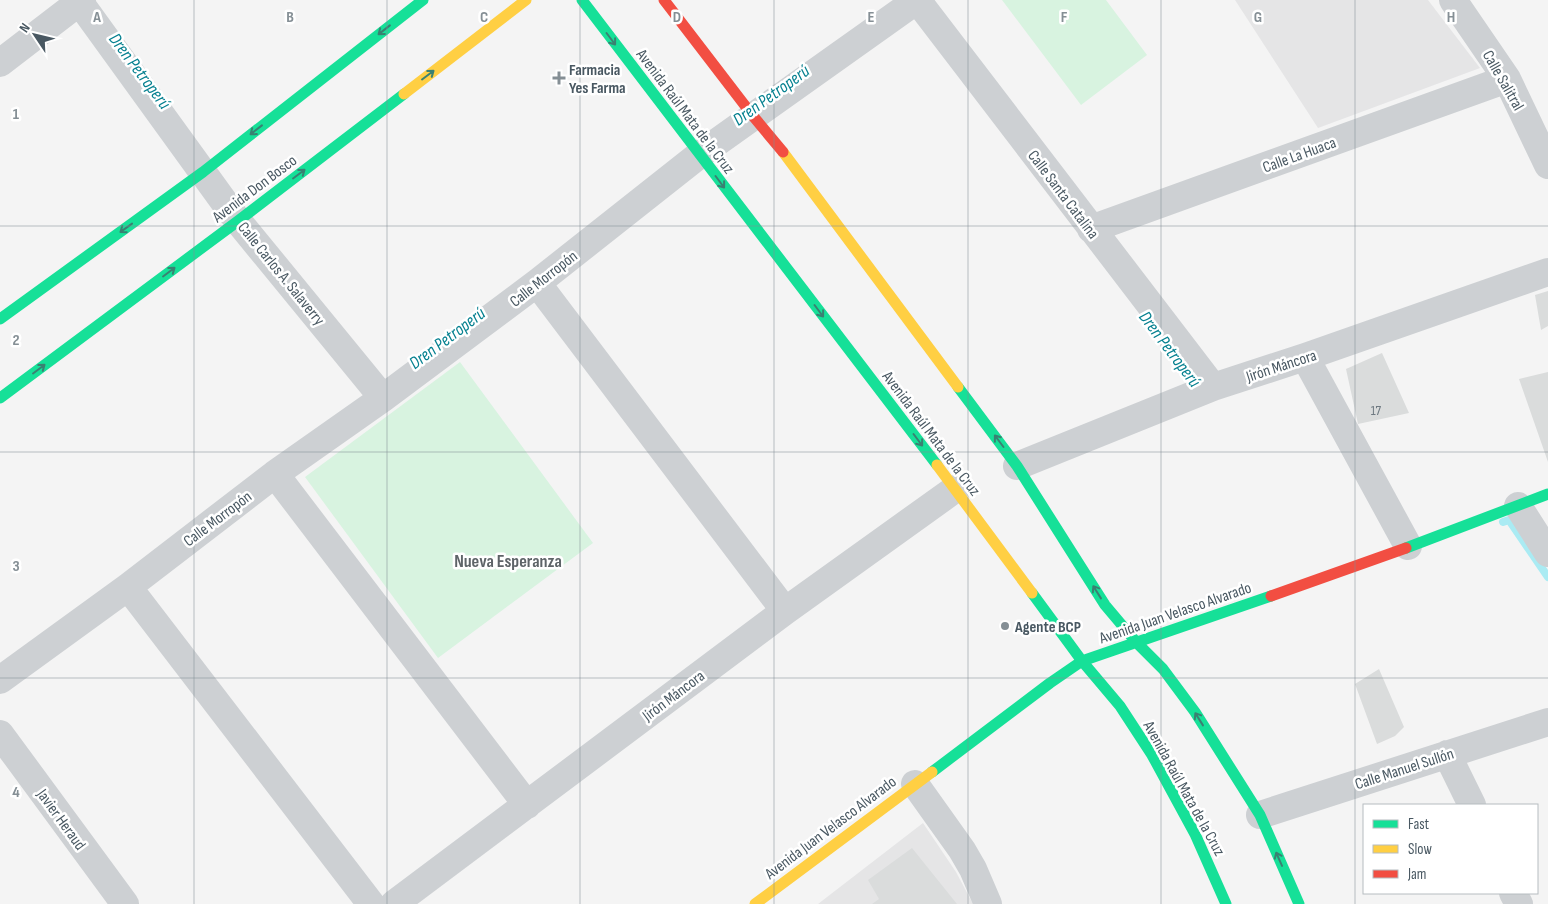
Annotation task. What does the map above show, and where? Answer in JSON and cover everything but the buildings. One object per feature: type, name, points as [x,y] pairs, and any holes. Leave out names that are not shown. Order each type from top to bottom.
[{"type":"main road","points":[[0,319],[203,172],[422,0]]},
{"type":"main road","name":"Avenida Don Bosco","points":[[0,398],[238,221],[526,0]]},
{"type":"main road","name":"Avenida Raúl Mata de la Cruz","points":[[582,0],[955,489],[1082,661],[1120,706],[1152,755],[1195,834],[1226,904]]},
{"type":"main road","points":[[664,0],[753,116],[792,163],[1017,466],[1105,605],[1137,643],[1162,668],[1195,712],[1260,815],[1299,904]]},
{"type":"main road","name":"Avenida Juan Velasco Alvarado","points":[[755,904],[1082,661],[1408,546],[1548,494]]},
{"type":"street","name":"Calle Morropón","points":[[0,680],[128,587],[275,474],[383,398],[537,283],[699,155],[917,0]]},
{"type":"street","name":"Calle Santa Catalina","points":[[917,0],[1213,387]]},
{"type":"street","name":"Calle Salitral","points":[[1453,0],[1507,78],[1548,165]]},
{"type":"street","name":"Calle Carlos A. Salaverry","points":[[80,1],[238,221],[383,398]]},
{"type":"street","points":[[0,62],[80,1]]},
{"type":"street","name":"Calle La Huaca","points":[[1091,229],[1507,78]]},
{"type":"street","name":"Jirón Máncora","points":[[1017,466],[1213,387],[1548,272]]},
{"type":"street","points":[[537,283],[785,611]]},
{"type":"street","points":[[1305,357],[1408,546]]},
{"type":"street","points":[[275,474],[527,805]]},
{"type":"street","name":"Jirón Máncora","points":[[394,904],[785,611],[955,489]]},
{"type":"street","points":[[1518,506],[1548,553]]},
{"type":"street","points":[[128,587],[371,904]]},
{"type":"street","name":"Calle Manuel Sullón","points":[[1260,815],[1548,722]]},
{"type":"street","name":"Javier Heraud","points":[[0,734],[125,904]]},
{"type":"street","points":[[1447,754],[1472,804]]},
{"type":"street","points":[[915,784],[962,850],[973,869],[988,904]]},
{"type":"shaded area","points":[[1235,0],[1428,0],[1480,68],[1318,128]]},
{"type":"shaded area","points":[[923,823],[956,872],[973,904],[818,904]]},
{"type":"green space","points":[[1002,0],[1106,0],[1147,55],[1081,105]]},
{"type":"green space","points":[[460,362],[593,543],[438,658],[305,477]]},
{"type":"waterway","name":"Dren Petroperú","points":[[1503,522],[1509,520],[1548,577]]},
{"type":"traffic: fast","points":[[0,319],[203,172],[423,0]]},
{"type":"traffic: fast","points":[[582,0],[937,465]]},
{"type":"traffic: fast","points":[[0,398],[238,221],[404,94]]},
{"type":"traffic: fast","points":[[958,387],[1017,466],[1105,605],[1137,643],[1163,669],[1195,712],[1260,815],[1299,904]]},
{"type":"traffic: fast","points":[[1406,548],[1548,494]]},
{"type":"traffic: fast","points":[[1032,593],[1082,661],[1120,706],[1152,755],[1195,834],[1226,904]]},
{"type":"traffic: fast","points":[[932,772],[1082,661],[1271,596]]},
{"type":"traffic: slow","points":[[404,94],[526,0]]},
{"type":"traffic: slow","points":[[783,152],[958,387]]},
{"type":"traffic: slow","points":[[937,465],[1032,593]]},
{"type":"traffic: slow","points":[[755,904],[932,772]]},
{"type":"traffic: jam","points":[[664,0],[783,152]]},
{"type":"traffic: jam","points":[[1271,596],[1406,548]]},
{"type":"place","name":"Farmacia Yes Farma","points":[[559,78]]},
{"type":"place","name":"Agente BCP","points":[[1005,626]]},
{"type":"district","name":"Nueva Esperanza","points":[[508,561]]}]
